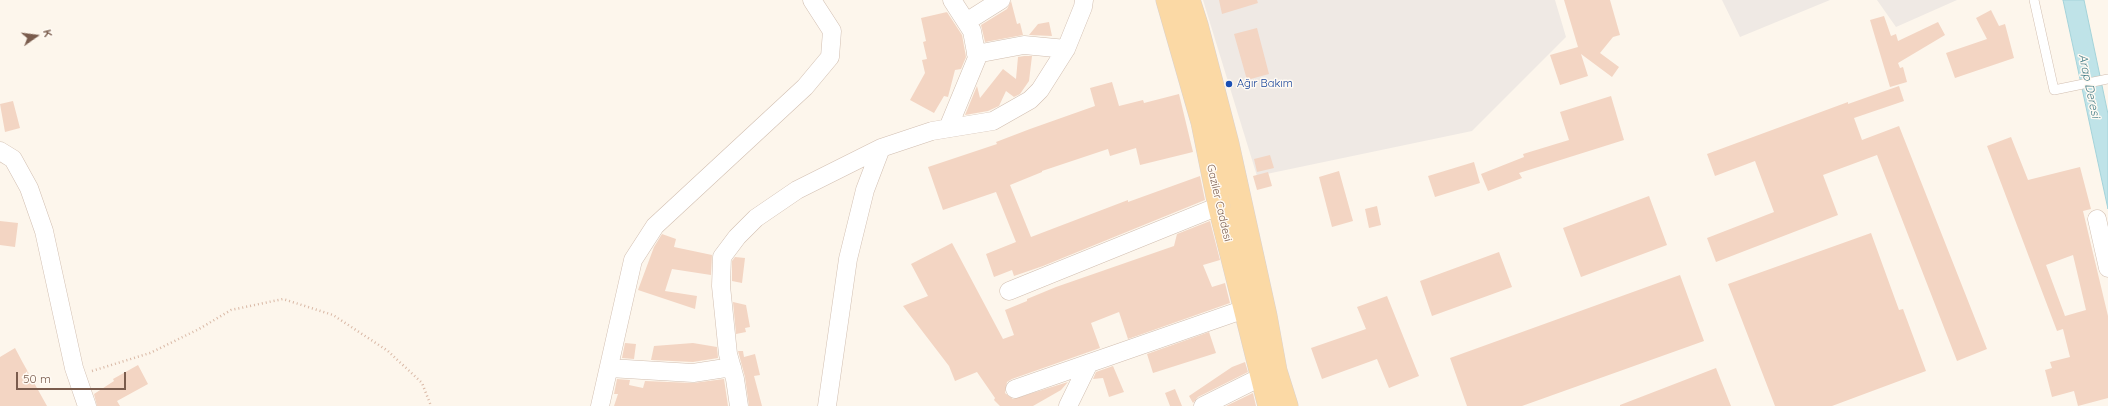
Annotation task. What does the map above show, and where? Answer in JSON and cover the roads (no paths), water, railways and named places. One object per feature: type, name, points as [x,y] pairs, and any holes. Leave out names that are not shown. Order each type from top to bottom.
[{"type":"main road","name":"Gaziler Caddesi","points":[[1167,0],[1202,122],[1219,206],[1269,406]]},
{"type":"main road","name":"Gaziler Caddesi","points":[[1188,0],[1197,25],[1228,144],[1264,308],[1276,371],[1287,406]]},
{"type":"street","points":[[600,406],[633,260],[654,226],[805,87],[830,57],[832,31],[812,0]]},
{"type":"street","points":[[948,128],[977,58],[972,31],[952,0]]},
{"type":"street","points":[[966,22],[1001,0]]},
{"type":"street","points":[[740,406],[728,354],[721,286],[722,257],[756,218],[797,190],[881,148],[932,131],[993,122],[1030,100],[1040,90],[1066,49],[1083,7],[1084,0]]},
{"type":"street","points":[[976,54],[1024,45],[1066,49]]},
{"type":"street","points":[[827,406],[848,259],[865,190],[881,148]]},
{"type":"street","points":[[0,151],[13,159],[32,195],[44,231],[78,380],[87,406]]},
{"type":"street","points":[[1009,291],[1219,206]]},
{"type":"street","points":[[2097,219],[2108,268]]},
{"type":"street","points":[[1015,389],[1245,309]]},
{"type":"street","points":[[1068,406],[1089,363]]},
{"type":"street","points":[[609,368],[693,372],[732,367]]},
{"type":"street","points":[[1203,406],[1261,377]]},
{"type":"lane","points":[[2034,0],[2054,90],[2108,79]]},
{"type":"water","name":"Arap Deresi","points":[[2063,0],[2084,0],[2108,114],[2108,209]]},
{"type":"place","name":"Ağır Bakım","points":[[1229,84]]}]
